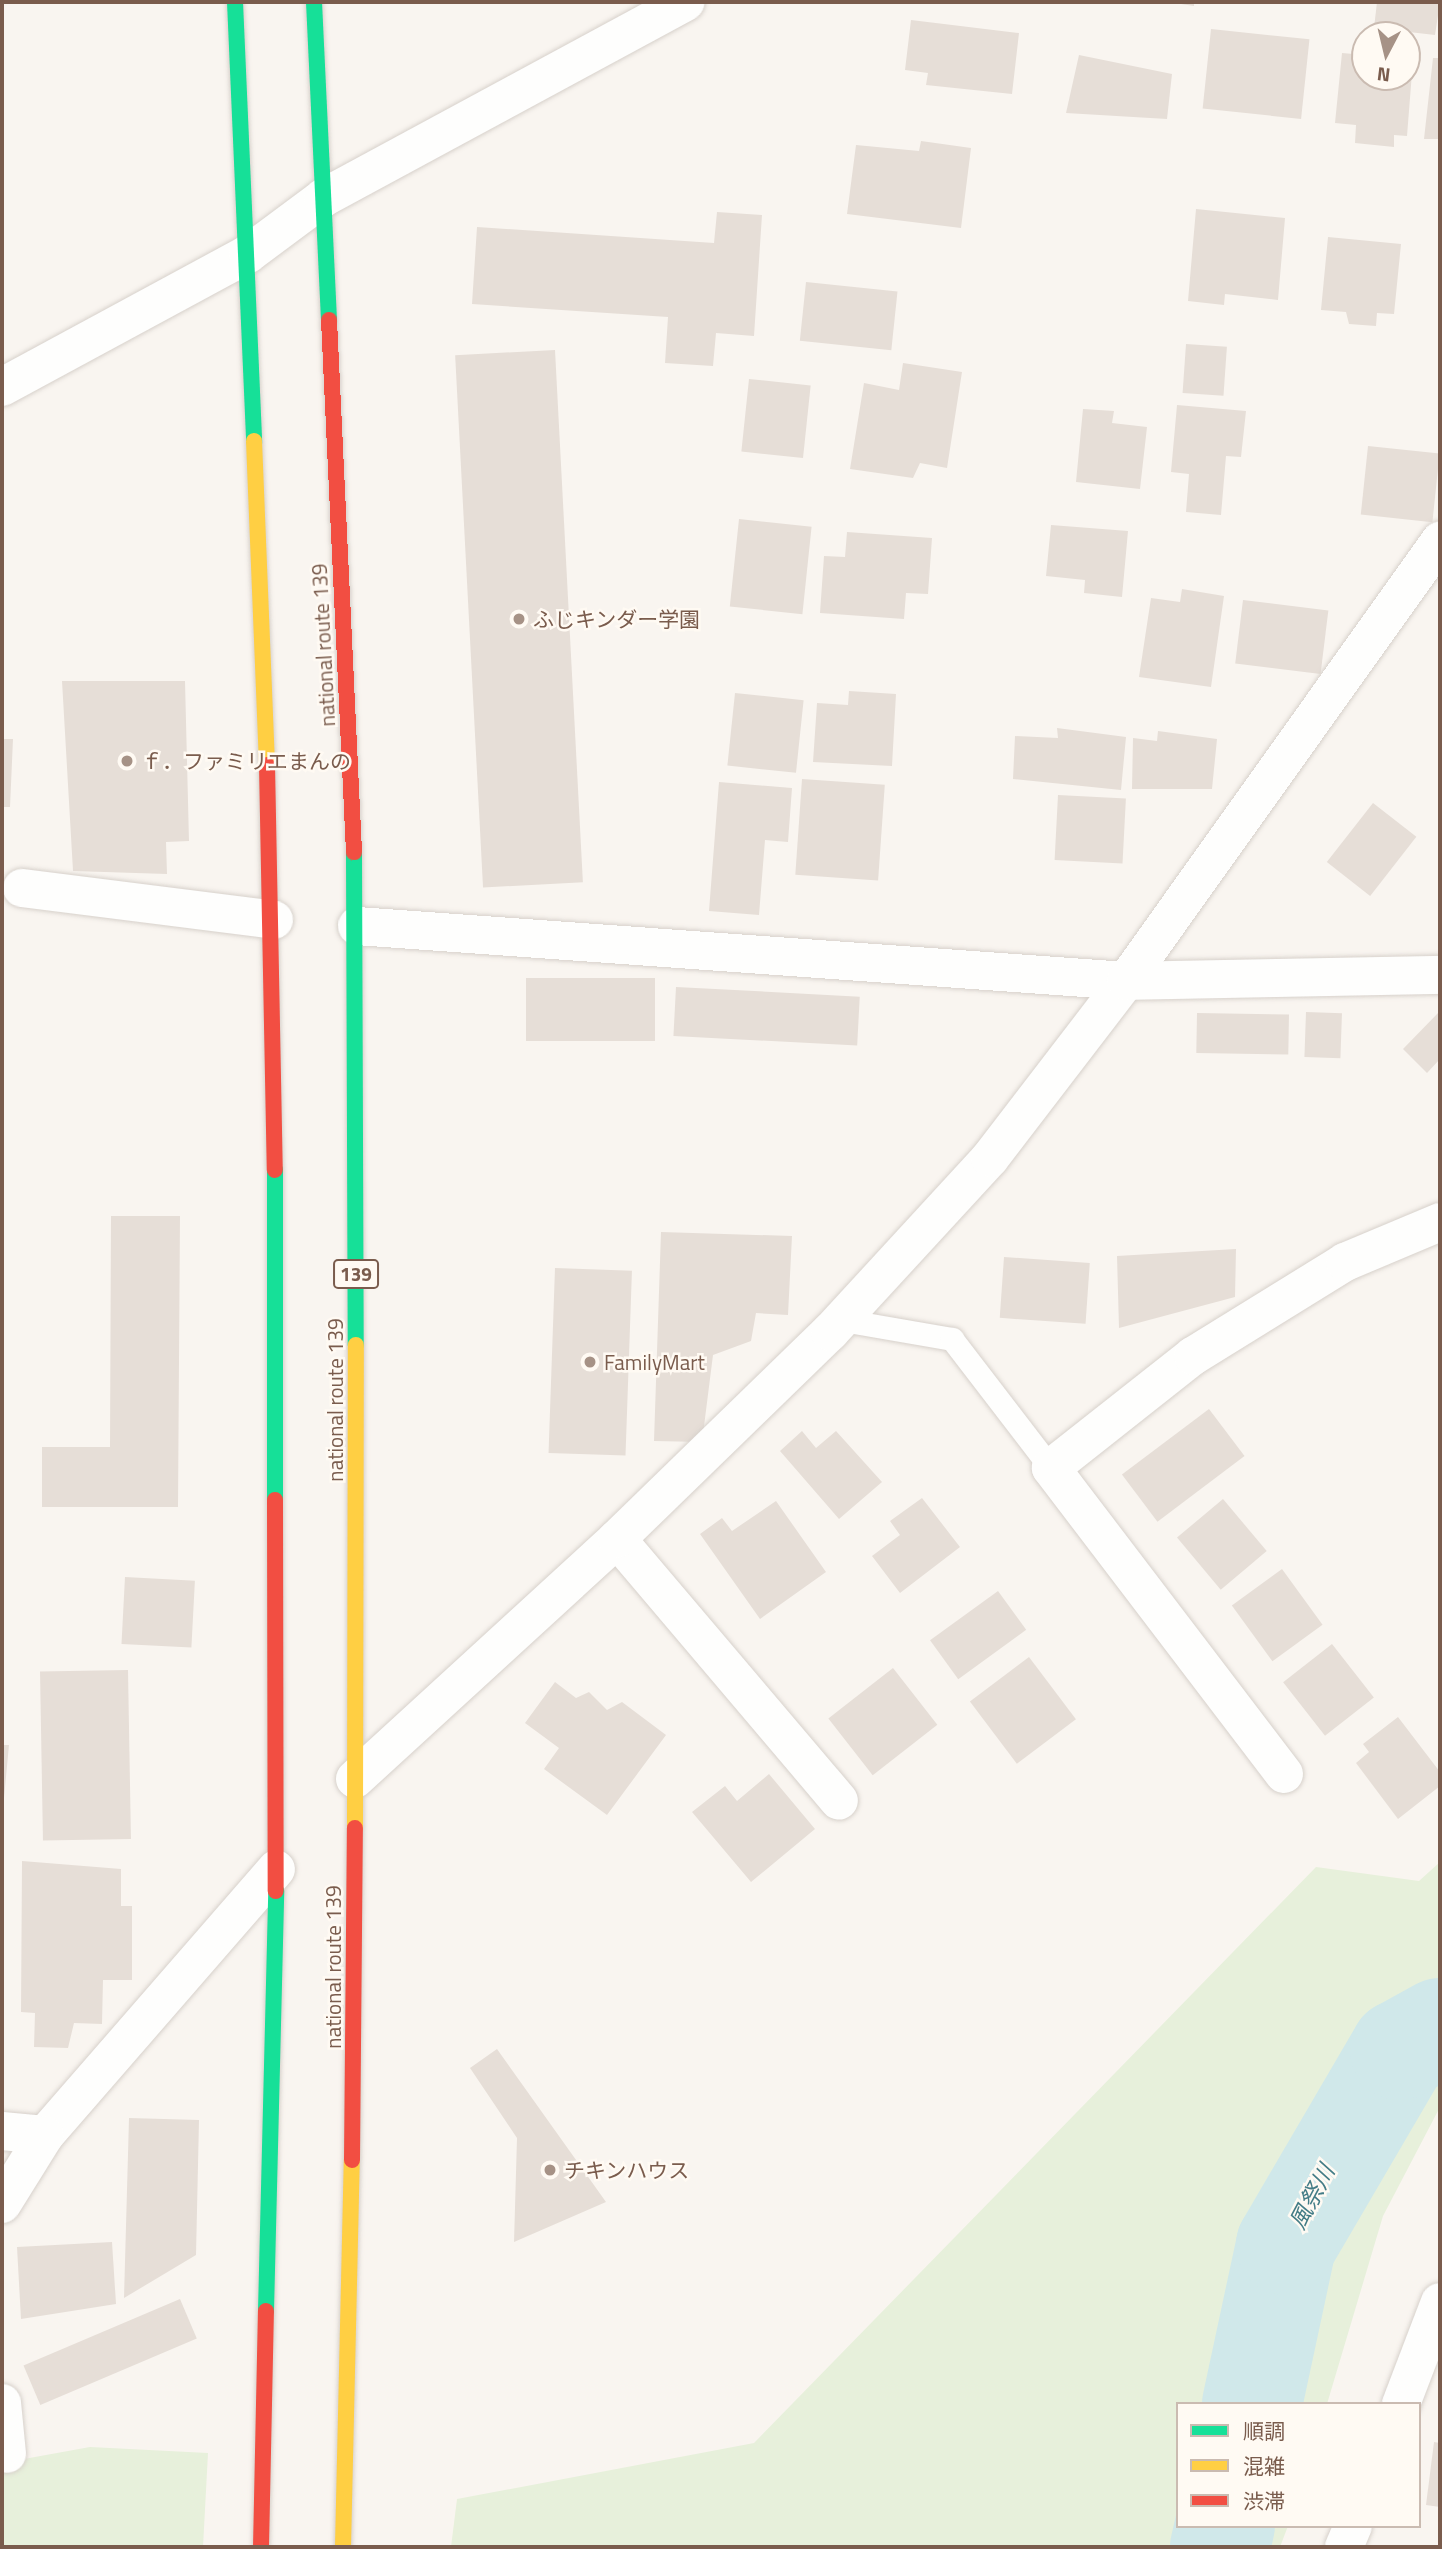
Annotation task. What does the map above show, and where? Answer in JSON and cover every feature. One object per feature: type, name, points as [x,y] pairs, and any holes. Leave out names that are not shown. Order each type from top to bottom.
[{"type":"highway","points":[[235,2],[248,254],[274,920],[276,1869],[261,2547]]},
{"type":"highway","name":"national route 139","points":[[314,2],[357,926],[355,1779],[343,2547]]},
{"type":"street","points":[[2,387],[248,254],[323,198],[685,2]]},
{"type":"street","points":[[355,1779],[617,1539],[842,1320],[990,1158],[1126,981],[1440,541]]},
{"type":"street","points":[[22,888],[274,920]]},
{"type":"street","points":[[357,926],[1126,981],[1440,975]]},
{"type":"street","points":[[1284,1774],[1051,1468],[1193,1356],[1345,1262],[1440,1222]]},
{"type":"street","points":[[617,1539],[839,1801]]},
{"type":"street","points":[[2,2204],[45,2135],[276,1869]]},
{"type":"street","points":[[2,2131],[45,2135]]},
{"type":"street","points":[[1402,2402],[1440,2302]]},
{"type":"street","points":[[2,2403],[7,2454]]},
{"type":"street","points":[[1344,2547],[1352,2528]]},
{"type":"lane","points":[[842,1320],[952,1339],[1051,1468]]},
{"type":"green space","points":[[1440,1862],[1440,2107],[1383,2216],[1328,2402],[1176,2402],[1176,2528],[1287,2528],[1280,2547],[451,2547],[457,2499],[754,2443],[1316,1867],[1419,1881]]},
{"type":"green space","points":[[90,2447],[208,2453],[203,2547],[2,2547],[2,2463]]},
{"type":"building","points":[[1168,2],[1194,2],[1194,6]]},
{"type":"building","points":[[1377,2],[1440,2],[1435,35],[1421,33],[1421,21],[1375,21]]},
{"type":"building","points":[[911,20],[1019,33],[1012,94],[926,85],[928,73],[905,70]]},
{"type":"building","points":[[1211,29],[1309,39],[1301,119],[1203,109]]},
{"type":"building","points":[[1342,53],[1351,54],[1351,91],[1411,91],[1407,136],[1394,135],[1394,147],[1355,143],[1356,125],[1335,123]]},
{"type":"building","points":[[1079,55],[1172,74],[1167,119],[1066,113]]},
{"type":"building","points":[[1433,58],[1440,58],[1440,151],[1438,139],[1424,139]]},
{"type":"building","points":[[921,141],[971,148],[961,228],[847,214],[856,145],[919,151]]},
{"type":"building","points":[[1196,209],[1285,218],[1278,300],[1225,294],[1224,305],[1188,301]]},
{"type":"building","points":[[717,212],[762,215],[754,336],[716,333],[713,366],[665,363],[668,317],[472,304],[477,227],[714,243]]},
{"type":"building","points":[[1328,237],[1401,244],[1394,314],[1377,313],[1376,326],[1349,324],[1346,312],[1321,310]]},
{"type":"building","points":[[806,282],[897,292],[891,350],[800,341]]},
{"type":"building","points":[[1186,344],[1227,347],[1223,396],[1183,393]]},
{"type":"building","name":"ふじキンダー学園","points":[[555,350],[583,882],[483,888],[455,355]]},
{"type":"building","points":[[903,363],[962,372],[947,468],[920,463],[913,478],[850,469],[864,383],[899,390]]},
{"type":"building","points":[[749,379],[811,385],[803,458],[741,452]]},
{"type":"building","points":[[1177,405],[1246,411],[1241,457],[1226,456],[1221,515],[1186,512],[1189,474],[1171,472]]},
{"type":"building","points":[[1083,409],[1114,411],[1112,423],[1147,427],[1140,489],[1076,482]]},
{"type":"building","points":[[1368,446],[1440,454],[1432,522],[1361,515]]},
{"type":"building","points":[[739,519],[812,527],[802,614],[730,607]]},
{"type":"building","points":[[1051,525],[1128,531],[1122,597],[1084,593],[1085,580],[1046,576]]},
{"type":"building","points":[[847,532],[932,538],[928,594],[906,593],[904,619],[820,613],[824,556],[845,557]]},
{"type":"building","points":[[1182,589],[1224,596],[1211,687],[1139,677],[1151,598],[1180,602]]},
{"type":"building","points":[[1243,600],[1328,610],[1321,674],[1235,664]]},
{"type":"building","name":"ｆ．ファミリエまんの","points":[[62,681],[185,681],[189,841],[166,842],[167,874],[73,871]]},
{"type":"building","points":[[849,691],[896,694],[892,766],[813,762],[817,703],[848,705]]},
{"type":"building","points":[[735,693],[804,700],[796,773],[727,766]]},
{"type":"building","points":[[1057,728],[1126,737],[1121,790],[1013,779],[1015,736],[1058,738]]},
{"type":"building","points":[[1158,731],[1217,739],[1212,789],[1132,789],[1133,738],[1157,741]]},
{"type":"building","points":[[2,739],[13,739],[10,807],[2,807]]},
{"type":"building","points":[[802,779],[885,785],[878,881],[795,875]]},
{"type":"building","points":[[719,782],[792,788],[788,842],[765,840],[759,915],[709,911]]},
{"type":"building","points":[[1058,795],[1126,799],[1123,863],[1055,860]]},
{"type":"building","points":[[1373,803],[1416,837],[1370,896],[1327,862]]},
{"type":"building","points":[[526,978],[655,978],[655,1041],[526,1041]]},
{"type":"building","points":[[676,987],[860,997],[857,1046],[673,1036]]},
{"type":"building","points":[[1306,1012],[1342,1013],[1340,1058],[1304,1057]]},
{"type":"building","points":[[1439,1012],[1440,1059],[1427,1073],[1403,1049]]},
{"type":"building","points":[[1197,1013],[1289,1015],[1288,1055],[1196,1053]]},
{"type":"building","points":[[111,1216],[180,1216],[178,1507],[42,1507],[42,1447],[110,1447]]},
{"type":"building","points":[[661,1232],[792,1236],[788,1315],[756,1313],[751,1341],[713,1355],[702,1442],[654,1441]]},
{"type":"building","points":[[1236,1249],[1235,1297],[1119,1328],[1117,1256]]},
{"type":"building","points":[[1004,1257],[1090,1263],[1086,1324],[1000,1318]]},
{"type":"building","name":"FamilyMart","points":[[555,1268],[632,1271],[625,1456],[549,1453]]},
{"type":"building","points":[[1209,1409],[1245,1456],[1157,1522],[1122,1475]]},
{"type":"building","points":[[802,1431],[816,1448],[836,1431],[882,1482],[839,1519],[780,1451]]},
{"type":"building","points":[[922,1498],[960,1547],[900,1593],[872,1556],[900,1535],[890,1521]]},
{"type":"building","points":[[1223,1499],[1267,1551],[1221,1590],[1177,1538]]},
{"type":"building","points":[[776,1501],[826,1572],[760,1619],[700,1534],[722,1518],[732,1531]]},
{"type":"building","points":[[1282,1569],[1323,1625],[1272,1661],[1232,1605]]},
{"type":"building","points":[[125,1577],[195,1581],[191,1648],[121,1644]]},
{"type":"building","points":[[998,1591],[1026,1630],[958,1679],[930,1640]]},
{"type":"building","points":[[1332,1644],[1374,1698],[1325,1736],[1283,1682]]},
{"type":"building","points":[[1029,1657],[1076,1719],[1017,1764],[970,1702]]},
{"type":"building","points":[[893,1668],[937,1725],[873,1775],[828,1718]]},
{"type":"building","points":[[128,1670],[131,1839],[43,1841],[40,1672]]},
{"type":"building","points":[[555,1682],[576,1698],[589,1692],[607,1710],[622,1702],[666,1735],[607,1815],[544,1769],[559,1748],[525,1723]]},
{"type":"building","points":[[1398,1717],[1440,1772],[1440,1786],[1398,1819],[1356,1763],[1369,1752],[1363,1744]]},
{"type":"building","points":[[2,1745],[9,1745],[4,1798],[2,1798]]},
{"type":"building","points":[[769,1774],[815,1829],[751,1882],[692,1812],[725,1786],[737,1801]]},
{"type":"building","points":[[22,1861],[121,1869],[121,1906],[132,1906],[132,1980],[103,1980],[102,2024],[74,2023],[68,2048],[34,2047],[35,2013],[21,2012]]},
{"type":"building","name":"チキンハウス","points":[[497,2049],[606,2202],[514,2242],[517,2138],[470,2068]]},
{"type":"building","points":[[129,2118],[199,2120],[196,2255],[124,2298]]},
{"type":"building","points":[[112,2242],[116,2304],[21,2319],[17,2247]]},
{"type":"building","points":[[180,2299],[197,2339],[40,2405],[24,2365]]},
{"type":"building","points":[[1434,2442],[1440,2443],[1440,2507],[1426,2505]]},
{"type":"waterway","name":"風祭川","points":[[1252,2402],[1286,2245],[1400,2050],[1440,2028]]},
{"type":"waterway","name":"風祭川","points":[[1220,2547],[1225,2528]]},
{"type":"traffic: fast","points":[[235,2],[254,441]]},
{"type":"traffic: fast","points":[[314,2],[329,320]]},
{"type":"traffic: fast","points":[[354,852],[356,1345]]},
{"type":"traffic: fast","points":[[275,1170],[275,1500]]},
{"type":"traffic: fast","points":[[266,2311],[276,1891]]},
{"type":"traffic: slow","points":[[254,441],[267,765]]},
{"type":"traffic: slow","points":[[355,1828],[356,1345]]},
{"type":"traffic: slow","points":[[343,2547],[352,2160]]},
{"type":"traffic: jam","points":[[329,320],[354,852]]},
{"type":"traffic: jam","points":[[267,765],[275,1170]]},
{"type":"traffic: jam","points":[[275,1500],[276,1891]]},
{"type":"traffic: jam","points":[[352,2160],[355,1828]]},
{"type":"traffic: jam","points":[[261,2547],[266,2311]]},
{"type":"place","name":"ふじキンダー学園","points":[[519,619]]},
{"type":"place","name":"ｆ．ファミリエまんの","points":[[127,761]]},
{"type":"place","name":"FamilyMart","points":[[590,1362]]},
{"type":"place","name":"チキンハウス","points":[[550,2170]]}]
